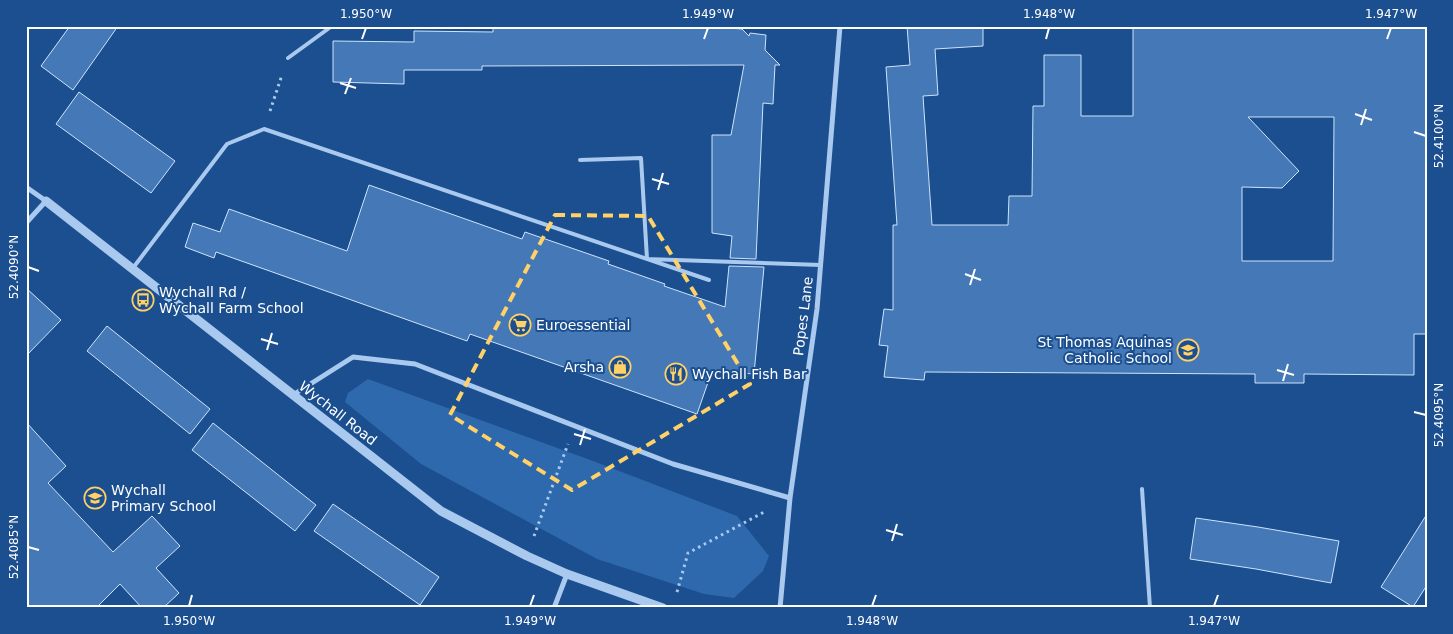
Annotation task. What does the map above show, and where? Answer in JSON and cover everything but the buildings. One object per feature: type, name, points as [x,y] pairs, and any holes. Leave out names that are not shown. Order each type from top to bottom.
[{"type":"street","name":"Popes Lane","points":[[780,608],[790,498],[817,309],[840,26]]},
{"type":"street","name":"Wychall Road","points":[[26,187],[441,511],[527,556],[567,574],[664,608]]},
{"type":"street","points":[[26,223],[46,201]]},
{"type":"street","points":[[292,395],[354,358],[415,364],[673,464],[790,498]]},
{"type":"street","points":[[554,608],[567,574]]},
{"type":"lane","points":[[288,58],[332,26]]},
{"type":"lane","points":[[132,269],[227,144],[264,129],[709,280]]},
{"type":"lane","points":[[580,160],[641,158],[647,259]]},
{"type":"lane","points":[[647,259],[821,264]]},
{"type":"lane","points":[[1142,489],[1150,608]]},
{"type":"path","points":[[264,129],[288,58]]},
{"type":"path","points":[[527,556],[575,426]]},
{"type":"path","points":[[675,599],[688,553],[790,498]]},
{"type":"highlighted area","points":[[555,215],[648,216],[750,384],[572,490],[450,415]]},
{"type":"shaded area","points":[[368,379],[737,516],[769,556],[763,571],[734,598],[704,594],[597,559],[421,464],[345,402],[348,393]]},
{"type":"place","name":"Wychall Rd / Wychall Farm School","points":[[143,300]]},
{"type":"place","name":"Euroessential","points":[[520,325]]},
{"type":"place","name":"St Thomas Aquinas Catholic School","points":[[1188,350]]},
{"type":"place","name":"Arsha","points":[[620,367]]},
{"type":"place","name":"Wychall Fish Bar","points":[[676,374]]},
{"type":"place","name":"Wychall Primary School","points":[[95,498]]}]
